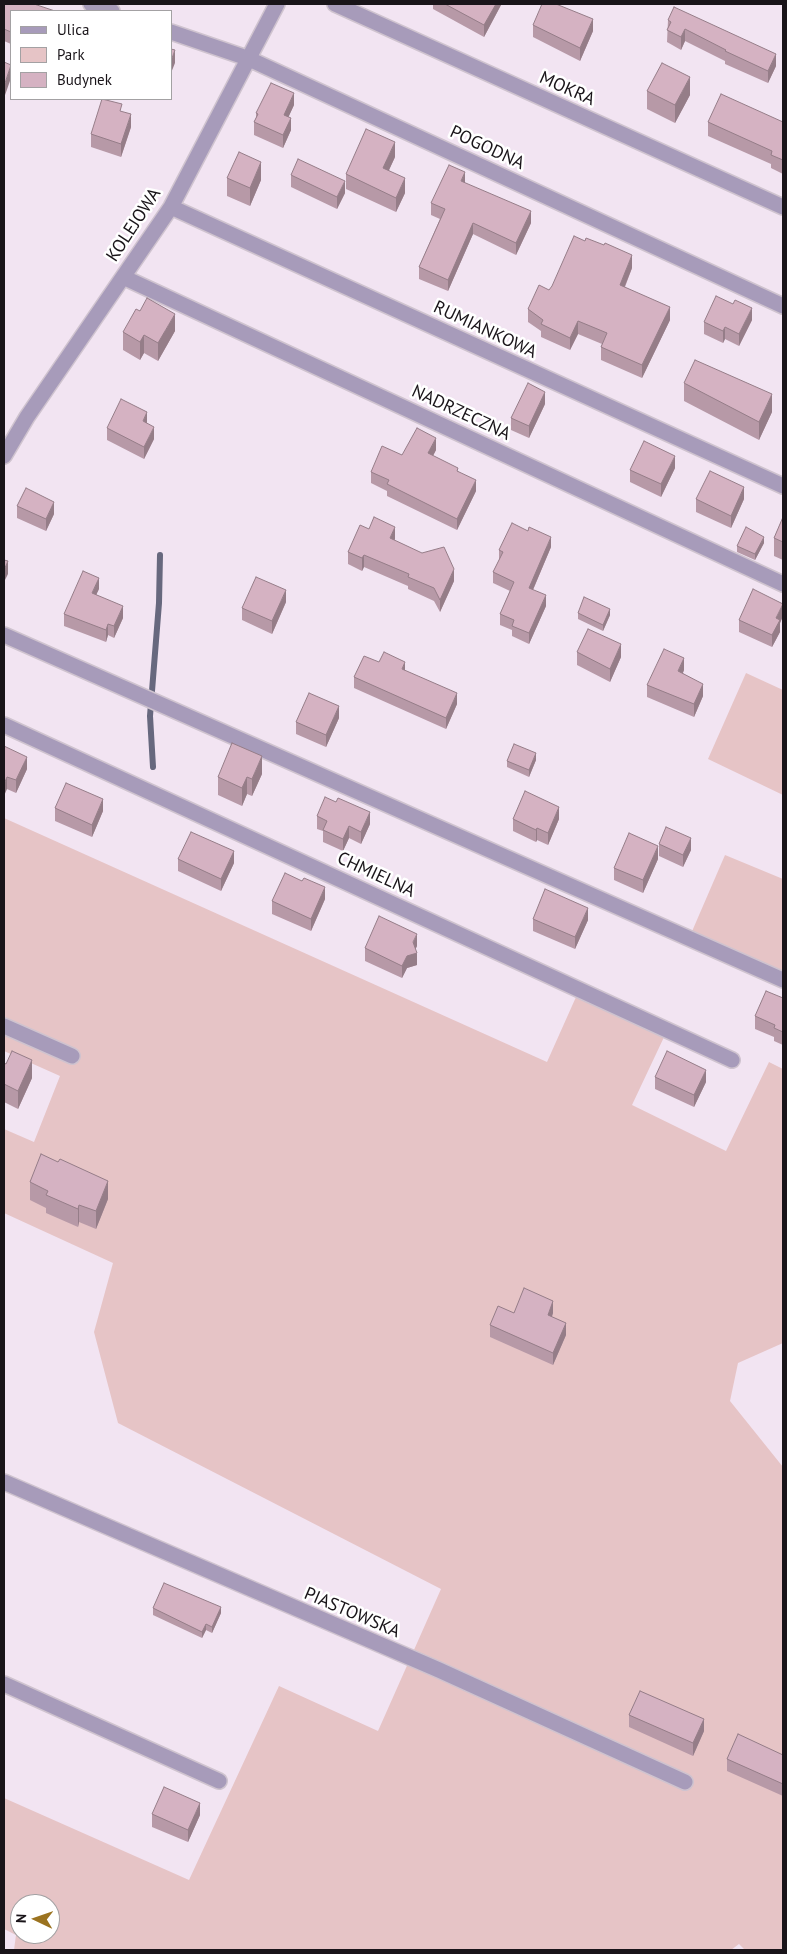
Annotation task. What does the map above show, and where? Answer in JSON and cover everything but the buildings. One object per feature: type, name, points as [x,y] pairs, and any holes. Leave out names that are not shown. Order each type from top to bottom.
[{"type":"street","points":[[91,4],[109,10]]},
{"type":"street","name":"KOLEJOWA","points":[[4,456],[27,418],[171,207],[247,58],[277,4]]},
{"type":"street","name":"MOKRA","points":[[335,4],[783,207]]},
{"type":"street","name":"POGODNA","points":[[172,32],[247,58],[783,306]]},
{"type":"street","name":"RUMIANKOWA","points":[[171,207],[783,486]]},
{"type":"street","name":"NADRZECZNA","points":[[123,277],[783,584]]},
{"type":"street","points":[[4,635],[783,980]]},
{"type":"street","name":"CHMIELNA","points":[[4,725],[732,1060]]},
{"type":"street","points":[[4,1026],[72,1056]]},
{"type":"street","name":"PIASTOWSKA","points":[[4,1482],[440,1670],[684,1782]]},
{"type":"street","points":[[4,1684],[219,1781]]},
{"type":"green space","points":[[746,673],[783,690],[783,795],[708,759]]},
{"type":"green space","points":[[4,818],[547,1062],[576,997],[665,1035],[632,1105],[726,1151],[769,1062],[783,1069],[783,1343],[738,1363],[730,1401],[783,1467],[783,1950],[745,1950],[739,1944],[731,1950],[14,1950],[15,1944],[60,1944],[60,1894],[10,1894],[10,1932],[4,1929],[4,1798],[189,1880],[279,1686],[378,1731],[441,1589],[118,1423],[94,1332],[113,1263],[4,1213],[4,1129],[34,1142],[60,1076],[4,1051]]},
{"type":"green space","points":[[725,855],[783,879],[783,978],[690,936]]},
{"type":"waterway","points":[[153,767],[150,716],[159,603],[160,555]]}]
